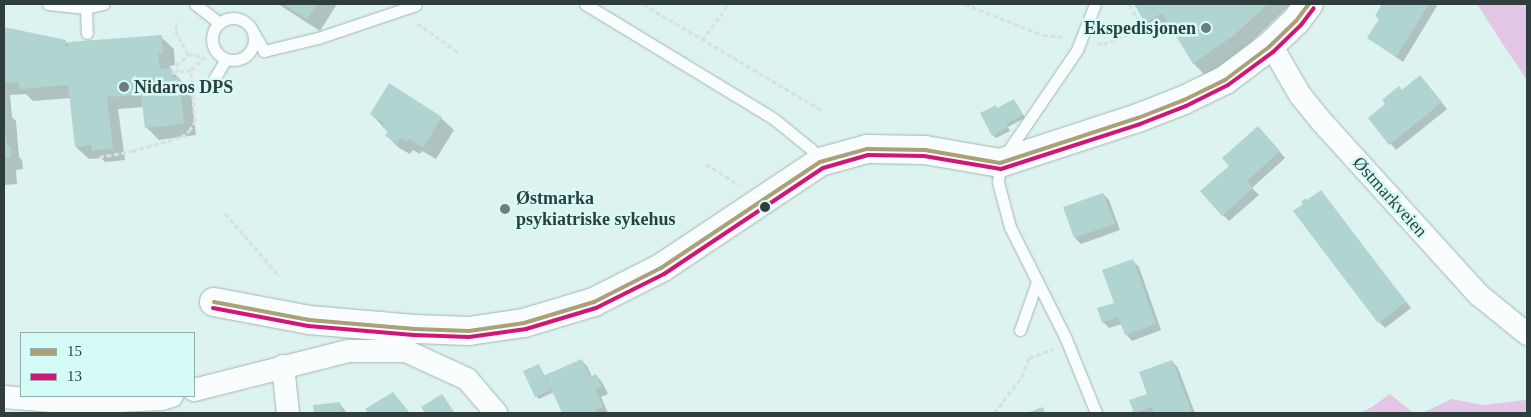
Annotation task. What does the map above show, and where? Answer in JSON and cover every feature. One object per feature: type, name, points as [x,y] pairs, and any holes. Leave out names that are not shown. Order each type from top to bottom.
[{"type":"street","points":[[214,302],[309,320],[414,329],[469,331],[524,323],[594,302],[661,268],[820,162],[867,149],[925,150],[1000,162],[1138,118],[1184,100],[1225,80],[1269,47],[1296,21],[1309,4]]},
{"type":"street","name":"Østmarkveien","points":[[1269,47],[1278,57],[1300,95],[1322,122],[1479,295],[1527,334]]},
{"type":"street","points":[[195,390],[348,351],[406,351],[467,379],[496,413]]},
{"type":"street","points":[[283,366],[288,413]]},
{"type":"street","points":[[4,397],[76,404],[164,401]]},
{"type":"lane","points":[[48,4],[86,8],[104,4]]},
{"type":"lane","points":[[195,4],[219,22]]},
{"type":"lane","points":[[585,4],[774,119],[811,149],[820,162]]},
{"type":"lane","points":[[1095,4],[1077,50],[1000,162],[998,182],[1010,227],[1068,344],[1096,413]]},
{"type":"lane","points":[[253,32],[253,46],[245,57],[239,60],[226,59],[213,48],[212,34],[219,22],[225,19],[239,18],[245,21],[253,32],[264,51],[318,38],[416,5]]},
{"type":"lane","points":[[86,8],[86,33]]},
{"type":"lane","points":[[214,86],[214,79],[226,59]]},
{"type":"lane","points":[[1020,330],[1037,282]]},
{"type":"path","points":[[643,4],[823,111]]},
{"type":"path","points":[[702,40],[726,8],[726,4]]},
{"type":"path","points":[[965,4],[1044,35],[1081,39],[1103,44],[1143,29],[1158,19]]},
{"type":"path","points":[[1129,4],[1143,29]]},
{"type":"path","points":[[409,18],[458,52]]},
{"type":"path","points":[[178,21],[175,29],[188,56]]},
{"type":"path","points":[[172,73],[191,70],[213,48]]},
{"type":"path","points":[[178,72],[176,66],[188,56],[195,54],[203,58]]},
{"type":"path","points":[[99,156],[132,151],[181,137],[189,131],[195,122],[191,70]]},
{"type":"path","points":[[706,164],[744,191]]},
{"type":"path","points":[[224,213],[279,276]]},
{"type":"path","points":[[994,413],[1022,377],[1029,358],[1068,344]]},
{"type":"shaded area","points":[[1477,4],[1527,4],[1527,80],[1504,46]]},
{"type":"shaded area","points":[[1390,394],[1413,413],[1360,413],[1372,407]]},
{"type":"shaded area","points":[[1452,399],[1483,405],[1527,400],[1527,413],[1422,413]]},
{"type":"building","points":[[283,4],[317,4],[307,19]]},
{"type":"building","name":"Ekspedisjonen","points":[[1134,4],[1268,4],[1234,35],[1193,64],[1162,13],[1145,23]]},
{"type":"building","points":[[1382,4],[1429,4],[1396,57],[1367,38],[1379,19],[1375,16]]},
{"type":"building","name":"Nidaros DPS","points":[[4,27],[66,40],[65,47],[69,46],[68,42],[162,35],[163,53],[158,54],[160,69],[172,68],[173,78],[179,77],[184,124],[145,128],[141,95],[107,97],[113,148],[92,151],[91,145],[75,147],[68,85],[19,89],[19,82],[4,83]]},
{"type":"building","points":[[1420,75],[1442,102],[1389,145],[1368,118],[1385,104],[1382,100],[1399,86],[1402,90]]},
{"type":"building","points":[[389,83],[442,117],[423,148],[409,139],[407,142],[400,138],[397,143],[385,136],[388,131],[382,127],[384,123],[370,114]]},
{"type":"building","points":[[1014,99],[1023,115],[1006,124],[1008,127],[992,136],[980,113],[996,105],[997,108]]},
{"type":"building","points":[[4,121],[7,146],[10,146],[11,157],[4,158]]},
{"type":"building","points":[[1258,126],[1280,151],[1247,181],[1253,188],[1222,216],[1200,191],[1229,166],[1222,158]]},
{"type":"building","points":[[1321,190],[1406,302],[1378,323],[1293,211],[1303,204],[1301,202],[1306,198],[1307,200]]},
{"type":"building","points":[[1103,193],[1115,224],[1074,238],[1063,207]]},
{"type":"building","points":[[1133,259],[1156,324],[1125,335],[1118,317],[1102,323],[1097,308],[1114,303],[1102,270]]},
{"type":"building","points":[[582,359],[590,377],[596,374],[602,387],[596,390],[603,407],[595,410],[596,413],[562,413],[545,375]]},
{"type":"building","points":[[1172,360],[1192,413],[1154,413],[1152,407],[1134,413],[1129,400],[1147,394],[1139,372]]},
{"type":"building","points":[[539,364],[551,390],[535,397],[523,371]]},
{"type":"building","points":[[393,392],[410,413],[368,413],[365,409]]},
{"type":"building","points":[[442,394],[455,413],[425,413],[421,407]]},
{"type":"building","points":[[340,402],[341,413],[314,413],[313,405]]},
{"type":"building","points":[[1043,407],[1045,413],[1027,413]]},
{"type":"transit line","name":"15","points":[[214,302],[309,320],[415,329],[469,331],[524,323],[594,302],[661,268],[820,162],[867,149],[925,150],[1000,163],[1138,118],[1184,100],[1225,80],[1269,47],[1296,21],[1309,4]]},
{"type":"transit line","name":"13","points":[[213,308],[308,326],[414,335],[469,337],[526,329],[596,308],[664,274],[823,168],[868,155],[924,156],[1001,169],[1140,124],[1186,106],[1228,85],[1273,52],[1301,25],[1314,8]]},
{"type":"place","name":"Ekspedisjonen","points":[[1206,28]]},
{"type":"place","name":"Nidaros DPS","points":[[124,87]]},
{"type":"place","name":"Østmarka psykiatriske sykehus","points":[[505,209]]}]
